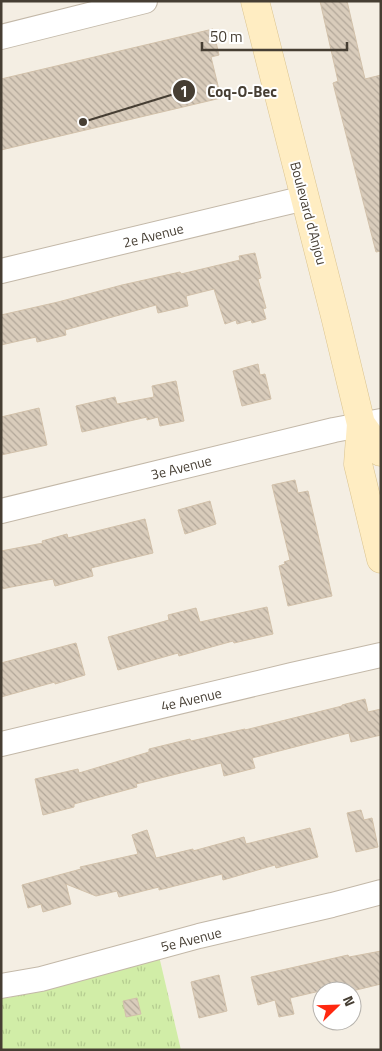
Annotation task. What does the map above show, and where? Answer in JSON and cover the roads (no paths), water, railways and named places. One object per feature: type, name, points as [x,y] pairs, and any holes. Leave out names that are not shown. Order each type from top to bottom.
[{"type":"street","points":[[1,37],[145,1]]},
{"type":"street","name":"Boulevard d'Anjou","points":[[255,1],[335,316],[381,452]]},
{"type":"street","name":"2e Avenue","points":[[1,271],[305,198]]},
{"type":"street","name":"Boulevard d'Anjou","points":[[371,423],[358,464],[381,559]]},
{"type":"street","name":"3e Avenue","points":[[1,511],[371,423]]},
{"type":"street","name":"4e Avenue","points":[[1,744],[381,655]]},
{"type":"street","name":"5e Avenue","points":[[1,986],[40,979],[191,938],[381,892]]},
{"type":"place","name":"Coq-O-Bec","points":[[83,122]]}]
